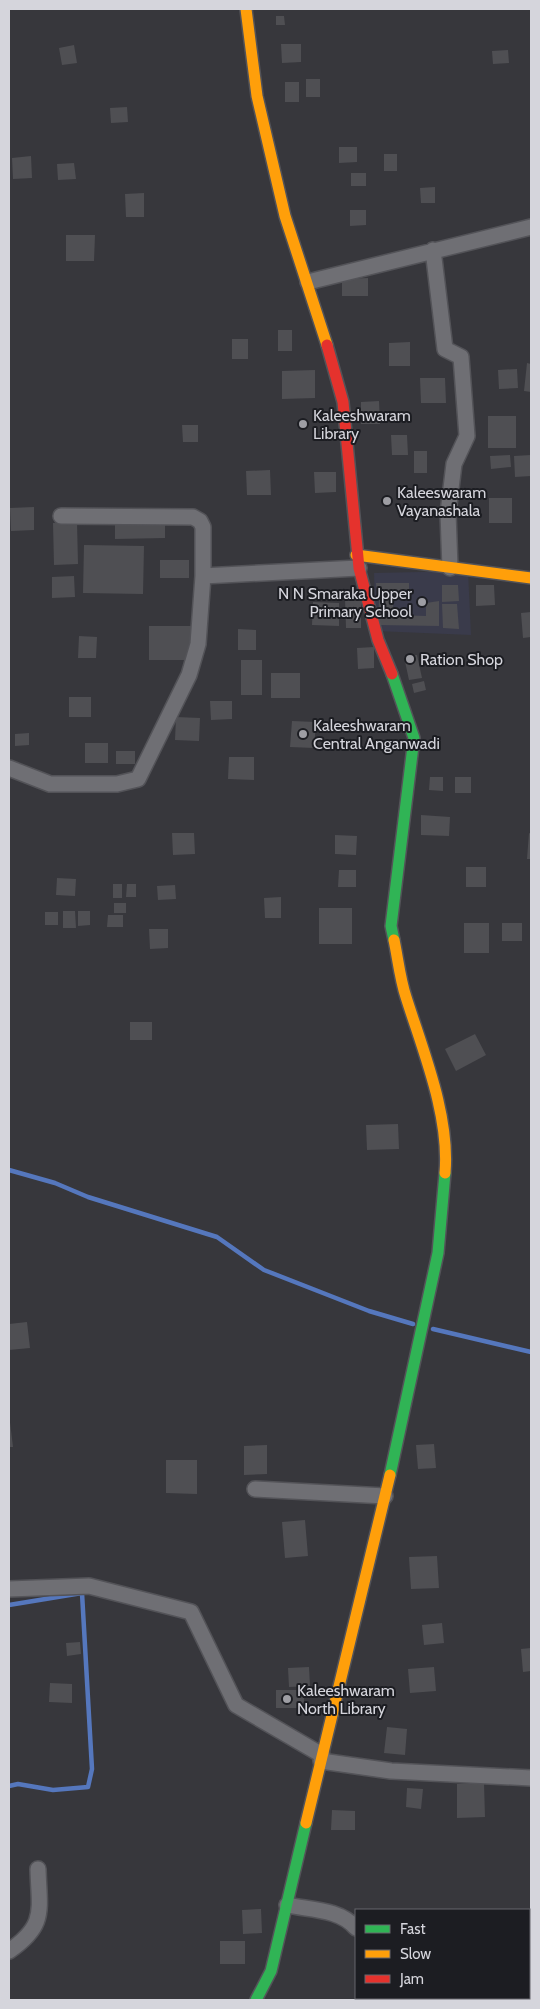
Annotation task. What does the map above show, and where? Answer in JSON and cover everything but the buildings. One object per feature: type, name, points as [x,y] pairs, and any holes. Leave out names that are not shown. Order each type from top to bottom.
[{"type":"street","points":[[246,9],[257,96],[285,216],[308,282],[343,402],[352,487],[357,562],[378,640],[414,738],[391,926],[405,994],[428,1057],[447,1150],[438,1253],[407,1405],[271,1971],[256,2000]]},
{"type":"street","points":[[308,282],[433,250],[531,228]]},
{"type":"street","points":[[433,250],[444,348],[461,356],[467,436],[454,464],[448,513],[450,568]]},
{"type":"street","points":[[9,768],[50,784],[117,784],[138,779],[189,675],[195,658],[203,576],[203,527],[200,521],[193,517],[62,516]]},
{"type":"street","points":[[203,576],[357,562],[450,568],[531,578]]},
{"type":"street","points":[[255,1489],[385,1496]]},
{"type":"street","points":[[9,1589],[89,1586],[191,1612],[236,1705],[321,1758],[391,1771],[531,1778]]},
{"type":"street","points":[[9,1951],[22,1942],[38,1923],[38,1869]]},
{"type":"street","points":[[287,1906],[337,1914],[348,1919],[355,1927]]},
{"type":"shaded area","name":"N N Smaraka Upper Primary School","points":[[468,571],[471,635],[376,631],[374,573]]},
{"type":"waterway","points":[[9,1170],[55,1183],[88,1197],[217,1237],[264,1270],[369,1311],[413,1324]]},
{"type":"waterway","points":[[433,1329],[531,1352]]},
{"type":"waterway","points":[[9,1605],[82,1593],[92,1769],[88,1787],[53,1790],[18,1784],[9,1786]]},
{"type":"traffic: fast","points":[[392,674],[414,738],[391,926],[394,940]]},
{"type":"traffic: fast","points":[[390,1475],[438,1253],[445,1173]]},
{"type":"traffic: fast","points":[[256,2000],[271,1971],[306,1823]]},
{"type":"traffic: slow","points":[[246,9],[257,96],[285,216],[327,345]]},
{"type":"traffic: slow","points":[[356,555],[531,578]]},
{"type":"traffic: slow","points":[[394,940],[404,990],[434,1084],[443,1129],[445,1173]]},
{"type":"traffic: slow","points":[[306,1823],[390,1475]]},
{"type":"traffic: jam","points":[[327,345],[343,402],[359,568],[378,640],[392,674]]},
{"type":"place","name":"Kaleeshwaram Library","points":[[303,424]]},
{"type":"place","name":"Kaleeswaram Vayanashala","points":[[387,501]]},
{"type":"place","name":"N N Smaraka Upper Primary School","points":[[422,602]]},
{"type":"place","name":"Ration Shop","points":[[410,659]]},
{"type":"place","name":"Kaleeshwaram Central Anganwadi","points":[[303,734]]},
{"type":"place","name":"Kaleeshwaram North Library","points":[[287,1699]]}]
